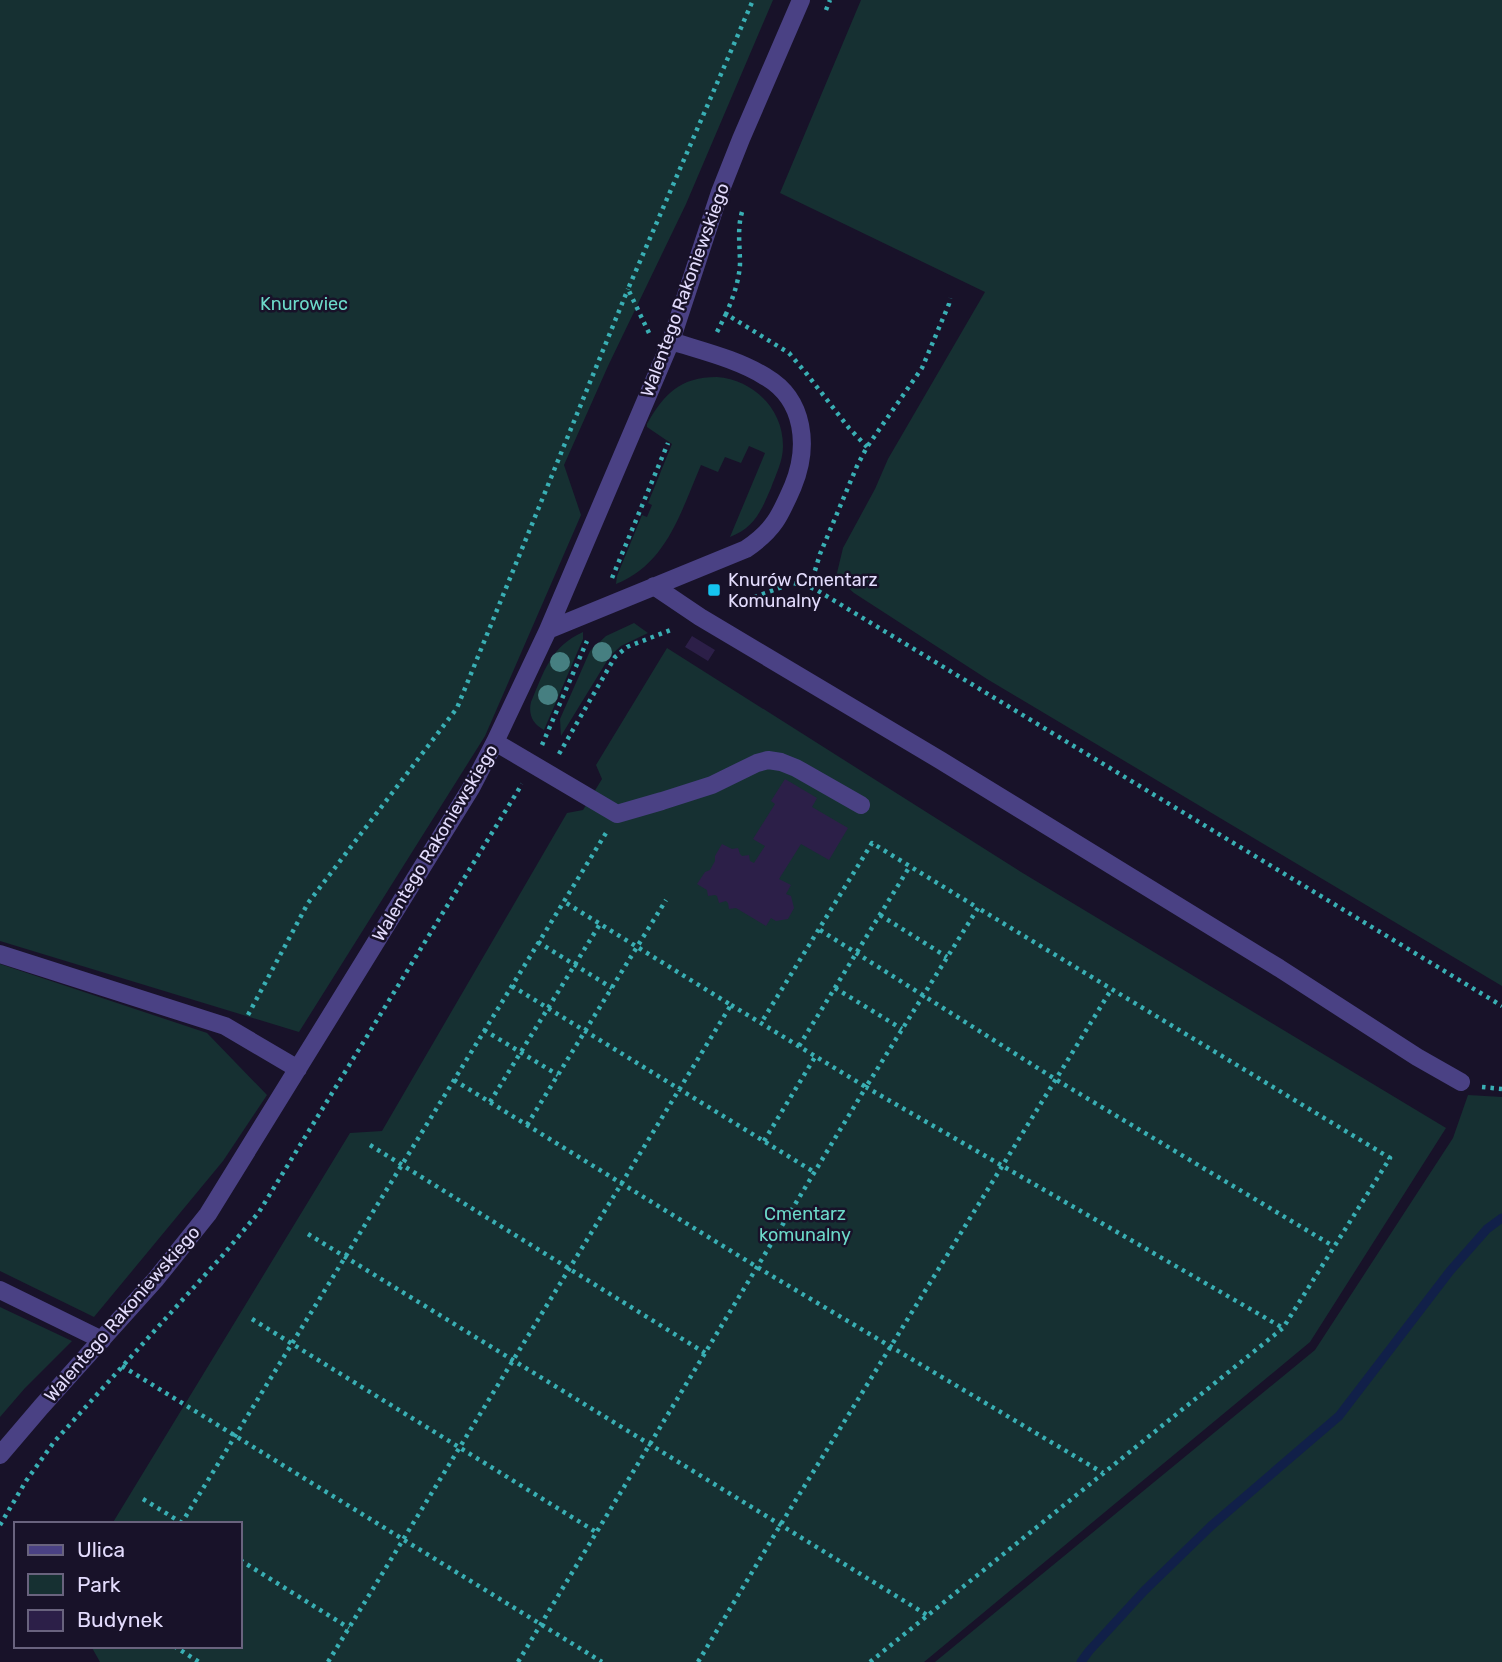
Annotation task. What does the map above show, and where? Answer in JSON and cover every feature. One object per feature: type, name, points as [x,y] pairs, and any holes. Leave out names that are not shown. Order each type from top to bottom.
[{"type":"street","name":"Walentego Rakoniewskiego","points":[[0,1455],[156,1279],[208,1214],[465,799],[548,629],[671,341],[720,192],[801,0]]},
{"type":"street","points":[[548,629],[746,549],[766,535],[773,526],[795,480],[802,457],[802,428],[786,394],[768,378],[745,367],[671,341]]},
{"type":"street","points":[[654,586],[700,617],[940,760],[1461,1082]]},
{"type":"street","points":[[495,742],[617,814],[712,785],[757,763],[768,761],[781,762],[796,768],[861,805]]},
{"type":"street","points":[[0,954],[225,1026],[298,1069]]},
{"type":"street","points":[[0,1290],[102,1340]]},
{"type":"path","points":[[237,1034],[308,903],[457,708],[628,289],[752,0]]},
{"type":"path","points":[[825,12],[830,0]]},
{"type":"path","points":[[742,209],[738,277],[726,314],[789,353],[866,447]]},
{"type":"path","points":[[628,289],[662,362]]},
{"type":"path","points":[[810,587],[820,554],[866,447],[922,368],[950,298]]},
{"type":"path","points":[[541,769],[613,575],[668,443]]},
{"type":"path","points":[[0,1525],[26,1481],[54,1442],[259,1212],[615,657],[627,647],[793,583],[810,587],[1502,1006]]},
{"type":"path","points":[[183,1522],[617,814]]},
{"type":"path","points":[[761,1023],[872,843],[1390,1158],[1283,1328],[870,1662]]},
{"type":"path","points":[[799,1046],[911,866]]},
{"type":"path","points":[[527,1125],[666,900]]},
{"type":"path","points":[[563,901],[866,1087],[1283,1328]]},
{"type":"path","points":[[518,1662],[814,1172],[978,908]]},
{"type":"path","points":[[880,915],[947,957]]},
{"type":"path","points":[[490,1102],[600,924]]},
{"type":"path","points":[[820,930],[1055,1079],[1333,1246]]},
{"type":"path","points":[[538,942],[612,988]]},
{"type":"path","points":[[512,986],[814,1172]]},
{"type":"path","points":[[835,988],[902,1029]]},
{"type":"path","points":[[698,1662],[1111,990]]},
{"type":"path","points":[[328,1662],[731,1005]]},
{"type":"path","points":[[484,1030],[558,1075]]},
{"type":"path","points":[[764,1141],[816,1056]]},
{"type":"path","points":[[454,1080],[757,1267],[1103,1473]]},
{"type":"path","points":[[370,1145],[705,1353]]},
{"type":"path","points":[[308,1234],[928,1615]]},
{"type":"path","points":[[252,1319],[596,1532]]},
{"type":"path","points":[[122,1366],[602,1662]]},
{"type":"path","points":[[143,1499],[179,1522]]},
{"type":"path","points":[[242,1561],[349,1628]]},
{"type":"path","points":[[177,1648],[199,1662]]},
{"type":"green space","name":"Knurowiec","points":[[0,0],[773,0],[686,204],[564,465],[581,515],[485,736],[299,1032],[0,941]]},
{"type":"green space","points":[[861,0],[1502,0],[1502,986],[987,679],[854,593],[836,577],[843,548],[888,459],[985,292],[780,193]]},
{"type":"green space","points":[[717,377],[730,379],[754,390],[772,408],[778,420],[782,432],[782,457],[764,504],[746,528],[730,537],[765,453],[749,446],[741,463],[725,457],[718,472],[701,465],[679,518],[660,550],[633,575],[616,584],[642,515],[647,517],[652,505],[648,503],[672,444],[647,427],[647,424],[674,389],[693,380]]},
{"type":"green space","points":[[634,623],[648,633],[621,646],[610,656],[561,736],[560,719],[590,651],[606,636]]},
{"type":"green space","points":[[583,632],[583,639],[544,730],[532,719],[531,702],[555,653]]},
{"type":"green space","name":"Cmentarz komunalny","points":[[667,648],[1021,872],[1446,1128],[1310,1342],[924,1662],[100,1662],[92,1648],[242,1648],[242,1522],[113,1522],[350,1133],[382,1131],[567,813],[583,810],[602,779],[596,765]]},
{"type":"green space","points":[[0,964],[207,1033],[267,1095],[223,1161],[94,1317],[0,1271]]},
{"type":"green space","points":[[1468,1095],[1502,1097],[1502,1662],[935,1662],[1315,1350],[1453,1138]]},
{"type":"green space","points":[[0,1307],[72,1341],[0,1417]]},
{"type":"building","points":[[692,636],[715,650],[708,661],[685,647]]},
{"type":"building","points":[[785,779],[817,798],[812,807],[848,828],[829,860],[801,844],[779,879],[791,885],[786,894],[791,896],[794,908],[788,919],[776,921],[771,918],[766,926],[736,908],[729,909],[726,901],[719,903],[717,896],[708,896],[707,890],[697,884],[705,872],[710,870],[722,844],[732,849],[738,848],[742,856],[749,855],[750,861],[754,863],[765,846],[753,839],[775,804],[771,801]]},
{"type":"waterway","points":[[1081,1662],[1144,1591],[1211,1526],[1339,1416],[1450,1271],[1487,1229],[1502,1218]]},
{"type":"place","name":"Knurów Cmentarz Komunalny","points":[[714,590]]}]
